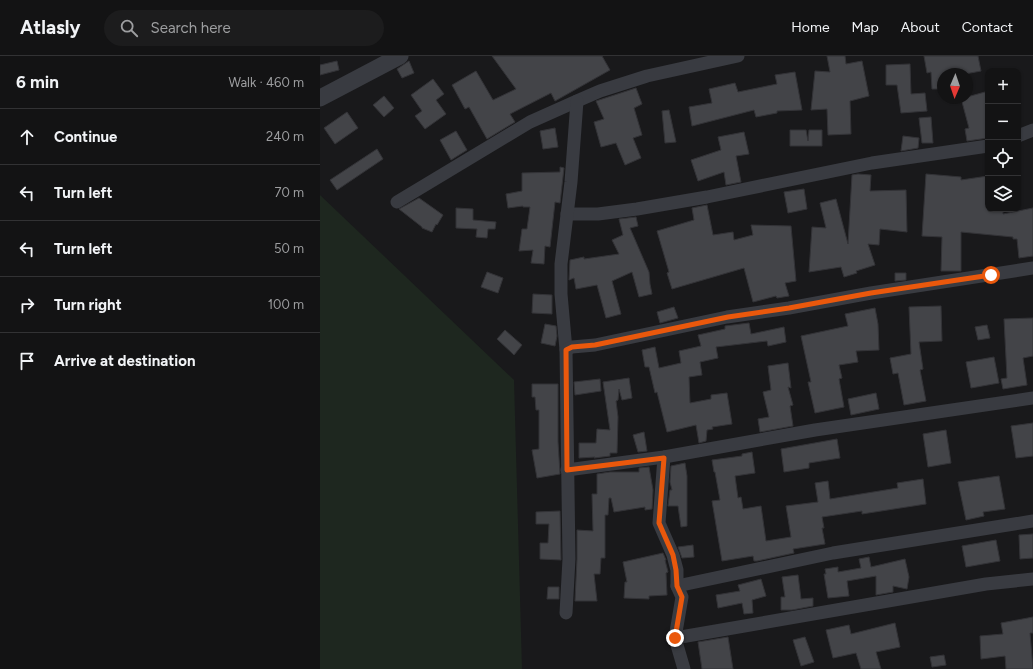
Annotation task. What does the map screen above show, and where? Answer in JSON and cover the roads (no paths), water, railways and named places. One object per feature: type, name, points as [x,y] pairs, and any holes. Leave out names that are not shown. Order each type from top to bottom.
[{"type":"street","points":[[320,98],[400,56]]},
{"type":"street","points":[[397,202],[530,122],[600,91],[647,76],[738,56]]},
{"type":"street","points":[[566,613],[569,559],[566,350],[561,294],[561,264],[577,101]]},
{"type":"street","points":[[1021,135],[1033,130]]},
{"type":"street","points":[[567,214],[598,214],[637,209],[707,197],[872,163],[985,146]]},
{"type":"street","points":[[566,350],[572,347],[595,345],[728,317],[1033,268]]},
{"type":"street","points":[[567,470],[664,458],[815,430],[1033,398]]},
{"type":"street","points":[[664,458],[659,523],[673,555],[677,586],[682,597],[675,638],[684,669]]},
{"type":"street","points":[[677,586],[833,553],[1033,521]]},
{"type":"street","points":[[675,638],[986,584],[1033,579]]}]
